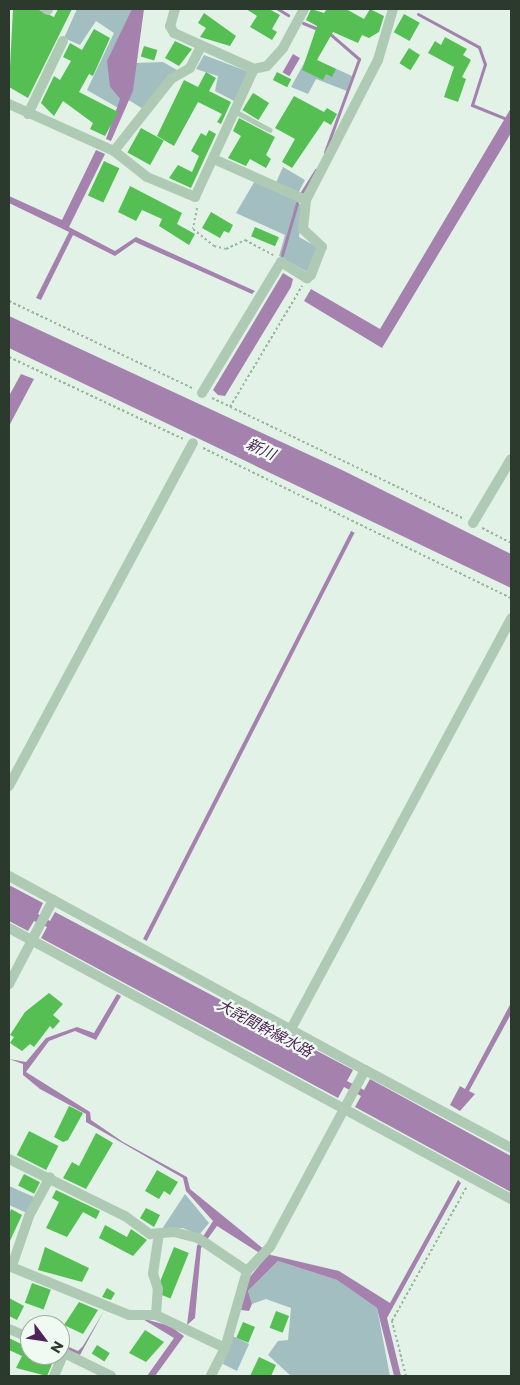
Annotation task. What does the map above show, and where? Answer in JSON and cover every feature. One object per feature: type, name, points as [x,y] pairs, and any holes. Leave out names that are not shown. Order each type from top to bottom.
[{"type":"street","points":[[175,9],[170,26],[174,33],[200,48],[254,69],[267,66],[283,48],[304,9]]},
{"type":"street","points":[[202,393],[281,262],[307,278],[322,246],[303,229],[306,200],[378,60],[393,9]]},
{"type":"street","points":[[28,114],[63,40]]},
{"type":"street","points":[[114,151],[171,79],[190,68],[200,48]]},
{"type":"street","points":[[9,104],[114,151],[147,177],[196,197],[216,160],[254,69]]},
{"type":"street","points":[[216,160],[306,200]]},
{"type":"street","points":[[9,786],[193,444]]},
{"type":"street","points":[[473,523],[511,458]]},
{"type":"street","points":[[291,1029],[511,618]]},
{"type":"street","points":[[9,876],[511,1148]]},
{"type":"street","points":[[9,984],[53,900]]},
{"type":"street","points":[[9,928],[511,1199]]},
{"type":"street","points":[[210,1376],[225,1348],[235,1299],[247,1271],[270,1246],[365,1070]]},
{"type":"street","points":[[9,1159],[50,1177],[150,1234],[159,1233],[202,1241],[247,1271]]},
{"type":"street","points":[[50,1177],[29,1216],[10,1266],[129,1315],[156,1315],[225,1348]]},
{"type":"street","points":[[156,1315],[158,1289],[153,1274],[159,1233]]},
{"type":"street","points":[[70,1356],[110,1376]]},
{"type":"lane","points":[[236,112],[270,130]]},
{"type":"path","points":[[196,197],[199,204],[191,220],[193,229],[214,246],[226,249],[245,240],[281,262]]},
{"type":"path","points":[[230,407],[307,278]]},
{"type":"path","points":[[9,301],[473,523],[511,543]]},
{"type":"path","points":[[9,357],[511,598]]},
{"type":"path","points":[[406,1376],[392,1321],[472,1178]]},
{"type":"shaded area","points":[[77,9],[132,9],[110,87],[120,99],[120,109],[87,90],[114,33],[96,21],[80,45],[64,38]]},
{"type":"shaded area","points":[[204,55],[249,72],[236,102],[215,91],[218,76],[196,69]]},
{"type":"shaded area","points":[[308,56],[352,76],[347,91],[316,79],[308,94],[291,87]]},
{"type":"shaded area","points":[[163,62],[177,70],[143,109],[127,99],[133,91],[134,63]]},
{"type":"shaded area","points":[[283,167],[305,180],[295,199],[302,206],[299,237],[317,247],[307,272],[279,256],[285,235],[236,213],[256,179],[273,189]]},
{"type":"shaded area","points":[[9,1186],[34,1197],[27,1213],[9,1205]]},
{"type":"shaded area","points":[[185,1194],[209,1223],[199,1235],[183,1228],[162,1229]]},
{"type":"shaded area","points":[[278,1261],[337,1280],[377,1308],[390,1376],[291,1376],[268,1355],[278,1341],[288,1340],[291,1308],[266,1299],[252,1304],[248,1291]]},
{"type":"shaded area","points":[[231,1335],[249,1344],[237,1371],[223,1364]]},
{"type":"water","points":[[132,9],[144,9],[133,91],[111,141],[106,139],[120,99],[110,87],[107,61]]},
{"type":"water","points":[[293,54],[300,58],[289,76],[282,72]]},
{"type":"water","points":[[511,108],[511,133],[382,348],[304,301],[311,289],[380,329]]},
{"type":"water","points":[[96,150],[105,154],[69,227],[115,251],[136,237],[255,291],[252,294],[135,242],[115,256],[73,235],[41,300],[36,298],[69,232],[9,203],[9,196],[62,220]]},
{"type":"water","points":[[283,273],[293,279],[291,287],[225,396],[218,395],[213,390]]},
{"type":"water","name":"新川","points":[[9,316],[342,470],[511,554],[511,588],[9,348]]},
{"type":"water","points":[[21,374],[34,379],[9,426],[9,396]]},
{"type":"water","points":[[351,531],[355,533],[147,941],[143,939]]},
{"type":"water","name":"大詫間幹線水路","points":[[9,885],[43,903],[38,914],[50,921],[55,912],[353,1070],[347,1081],[364,1090],[370,1079],[511,1156],[511,1192],[355,1107],[361,1096],[344,1087],[338,1098],[41,938],[47,927],[34,921],[28,931],[9,921]]},
{"type":"water","points":[[117,994],[121,996],[96,1040],[75,1031],[49,1041],[26,1072],[90,1112],[91,1120],[123,1142],[187,1177],[190,1189],[271,1255],[339,1271],[390,1303],[458,1180],[461,1183],[387,1318],[401,1376],[394,1376],[377,1308],[337,1280],[278,1261],[248,1291],[252,1304],[249,1311],[241,1310],[246,1282],[266,1257],[217,1226],[201,1248],[195,1318],[187,1325],[197,1246],[213,1221],[186,1191],[183,1178],[86,1122],[86,1114],[40,1089],[23,1075],[23,1064],[9,1059],[26,1062],[46,1038],[77,1027],[94,1033]]},
{"type":"water","points":[[511,1003],[511,1014],[469,1091],[475,1094],[460,1111],[450,1105],[460,1086],[465,1089]]},
{"type":"water","points":[[104,1311],[80,1355],[70,1350],[70,1347],[78,1351]]},
{"type":"water","points":[[141,1318],[170,1326],[184,1336],[155,1376],[147,1376],[174,1338]]},
{"type":"building","points":[[13,9],[37,9],[54,17],[58,9],[72,9],[28,98],[9,87]]},
{"type":"building","points":[[246,9],[269,9],[280,15],[272,29],[277,32],[272,40],[250,27],[257,16]]},
{"type":"building","points":[[311,9],[324,13],[327,9],[346,9],[364,19],[370,9],[384,16],[379,32],[369,38],[362,35],[358,43],[333,32],[317,60],[336,69],[332,77],[326,74],[323,80],[302,70],[317,26],[306,20]]},
{"type":"building","points":[[204,13],[236,36],[230,46],[200,37],[206,28],[198,23]]},
{"type":"building","points":[[404,14],[420,23],[410,41],[394,32]]},
{"type":"building","points":[[94,29],[110,38],[93,76],[89,74],[79,92],[118,112],[105,136],[90,129],[93,123],[63,101],[54,116],[41,103],[54,76],[60,80],[71,61],[63,57],[70,43],[82,50]]},
{"type":"building","points":[[445,37],[467,49],[463,55],[471,60],[462,77],[466,79],[458,102],[444,97],[454,67],[428,53],[435,41],[441,45]]},
{"type":"building","points":[[175,41],[192,49],[179,66],[165,58]]},
{"type":"building","points":[[144,46],[157,50],[154,61],[141,57]]},
{"type":"building","points":[[409,48],[420,55],[410,70],[399,63]]},
{"type":"building","points":[[206,72],[216,78],[209,91],[231,102],[221,124],[217,122],[222,114],[198,102],[174,146],[157,136],[184,80],[198,87]]},
{"type":"building","points":[[277,72],[291,79],[287,87],[273,80]]},
{"type":"building","points":[[253,93],[269,103],[259,120],[242,110]]},
{"type":"building","points":[[294,96],[324,112],[327,108],[337,114],[331,125],[324,121],[292,168],[282,162],[295,139],[275,128]]},
{"type":"building","points":[[239,118],[275,137],[266,155],[271,159],[266,168],[250,159],[246,166],[228,158],[241,136],[233,131]]},
{"type":"building","points":[[141,128],[164,141],[150,165],[127,152]]},
{"type":"building","points":[[209,130],[216,134],[191,188],[169,178],[178,165],[192,172],[199,156],[191,151],[201,133],[206,136]]},
{"type":"building","points":[[104,161],[119,168],[103,203],[88,195]]},
{"type":"building","points":[[130,186],[182,213],[177,224],[195,234],[189,245],[159,226],[162,219],[142,210],[136,221],[118,212]]},
{"type":"building","points":[[211,212],[233,225],[229,233],[224,231],[220,238],[202,228]]},
{"type":"building","points":[[255,227],[279,237],[275,246],[251,236]]},
{"type":"building","points":[[49,993],[63,1004],[53,1015],[60,1021],[53,1029],[50,1026],[34,1047],[30,1044],[22,1051],[10,1043],[14,1037],[10,1035],[25,1012]]},
{"type":"building","points":[[69,1106],[83,1113],[68,1140],[63,1142],[54,1137]]},
{"type":"building","points":[[29,1131],[58,1146],[46,1170],[17,1155]]},
{"type":"building","points":[[96,1133],[113,1143],[86,1189],[63,1178],[72,1162],[79,1166]]},
{"type":"building","points":[[157,1170],[178,1182],[170,1195],[164,1191],[159,1199],[145,1191]]},
{"type":"building","points":[[24,1174],[40,1182],[34,1194],[18,1186]]},
{"type":"building","points":[[56,1190],[100,1211],[96,1219],[83,1212],[67,1237],[46,1228],[59,1202],[52,1198]]},
{"type":"building","points":[[146,1208],[160,1215],[154,1227],[140,1218]]},
{"type":"building","points":[[11,1209],[22,1215],[9,1243],[9,1215]]},
{"type":"building","points":[[105,1225],[127,1237],[131,1229],[147,1240],[133,1256],[99,1238]]},
{"type":"building","points":[[45,1247],[89,1268],[82,1282],[38,1270]]},
{"type":"building","points":[[174,1247],[189,1253],[170,1298],[156,1292]]},
{"type":"building","points":[[32,1283],[51,1290],[44,1310],[25,1303]]},
{"type":"building","points":[[107,1288],[115,1293],[111,1300],[102,1297]]},
{"type":"building","points":[[9,1298],[24,1306],[17,1320],[9,1316]]},
{"type":"building","points":[[79,1302],[98,1310],[83,1334],[70,1328],[70,1316]]},
{"type":"building","points":[[276,1311],[289,1316],[283,1333],[270,1328]]},
{"type":"building","points":[[243,1322],[255,1327],[248,1343],[236,1338]]},
{"type":"building","points":[[145,1330],[164,1342],[146,1362],[129,1353]]},
{"type":"building","points":[[9,1338],[20,1344],[20,1355],[9,1350]]},
{"type":"building","points":[[97,1345],[110,1353],[104,1361],[92,1353]]},
{"type":"building","points":[[259,1357],[276,1365],[271,1376],[250,1376]]},
{"type":"building","points":[[20,1360],[20,1365],[52,1365],[47,1376],[16,1368]]},
{"type":"waterway","points":[[278,9],[288,15]]},
{"type":"waterway","points":[[418,14],[479,47],[485,64],[472,105],[505,118]]},
{"type":"waterway","points":[[303,23],[318,29]]},
{"type":"waterway","points":[[325,152],[359,59],[329,33]]},
{"type":"waterway","points":[[302,192],[316,170]]},
{"type":"waterway","points":[[282,255],[297,203]]}]
